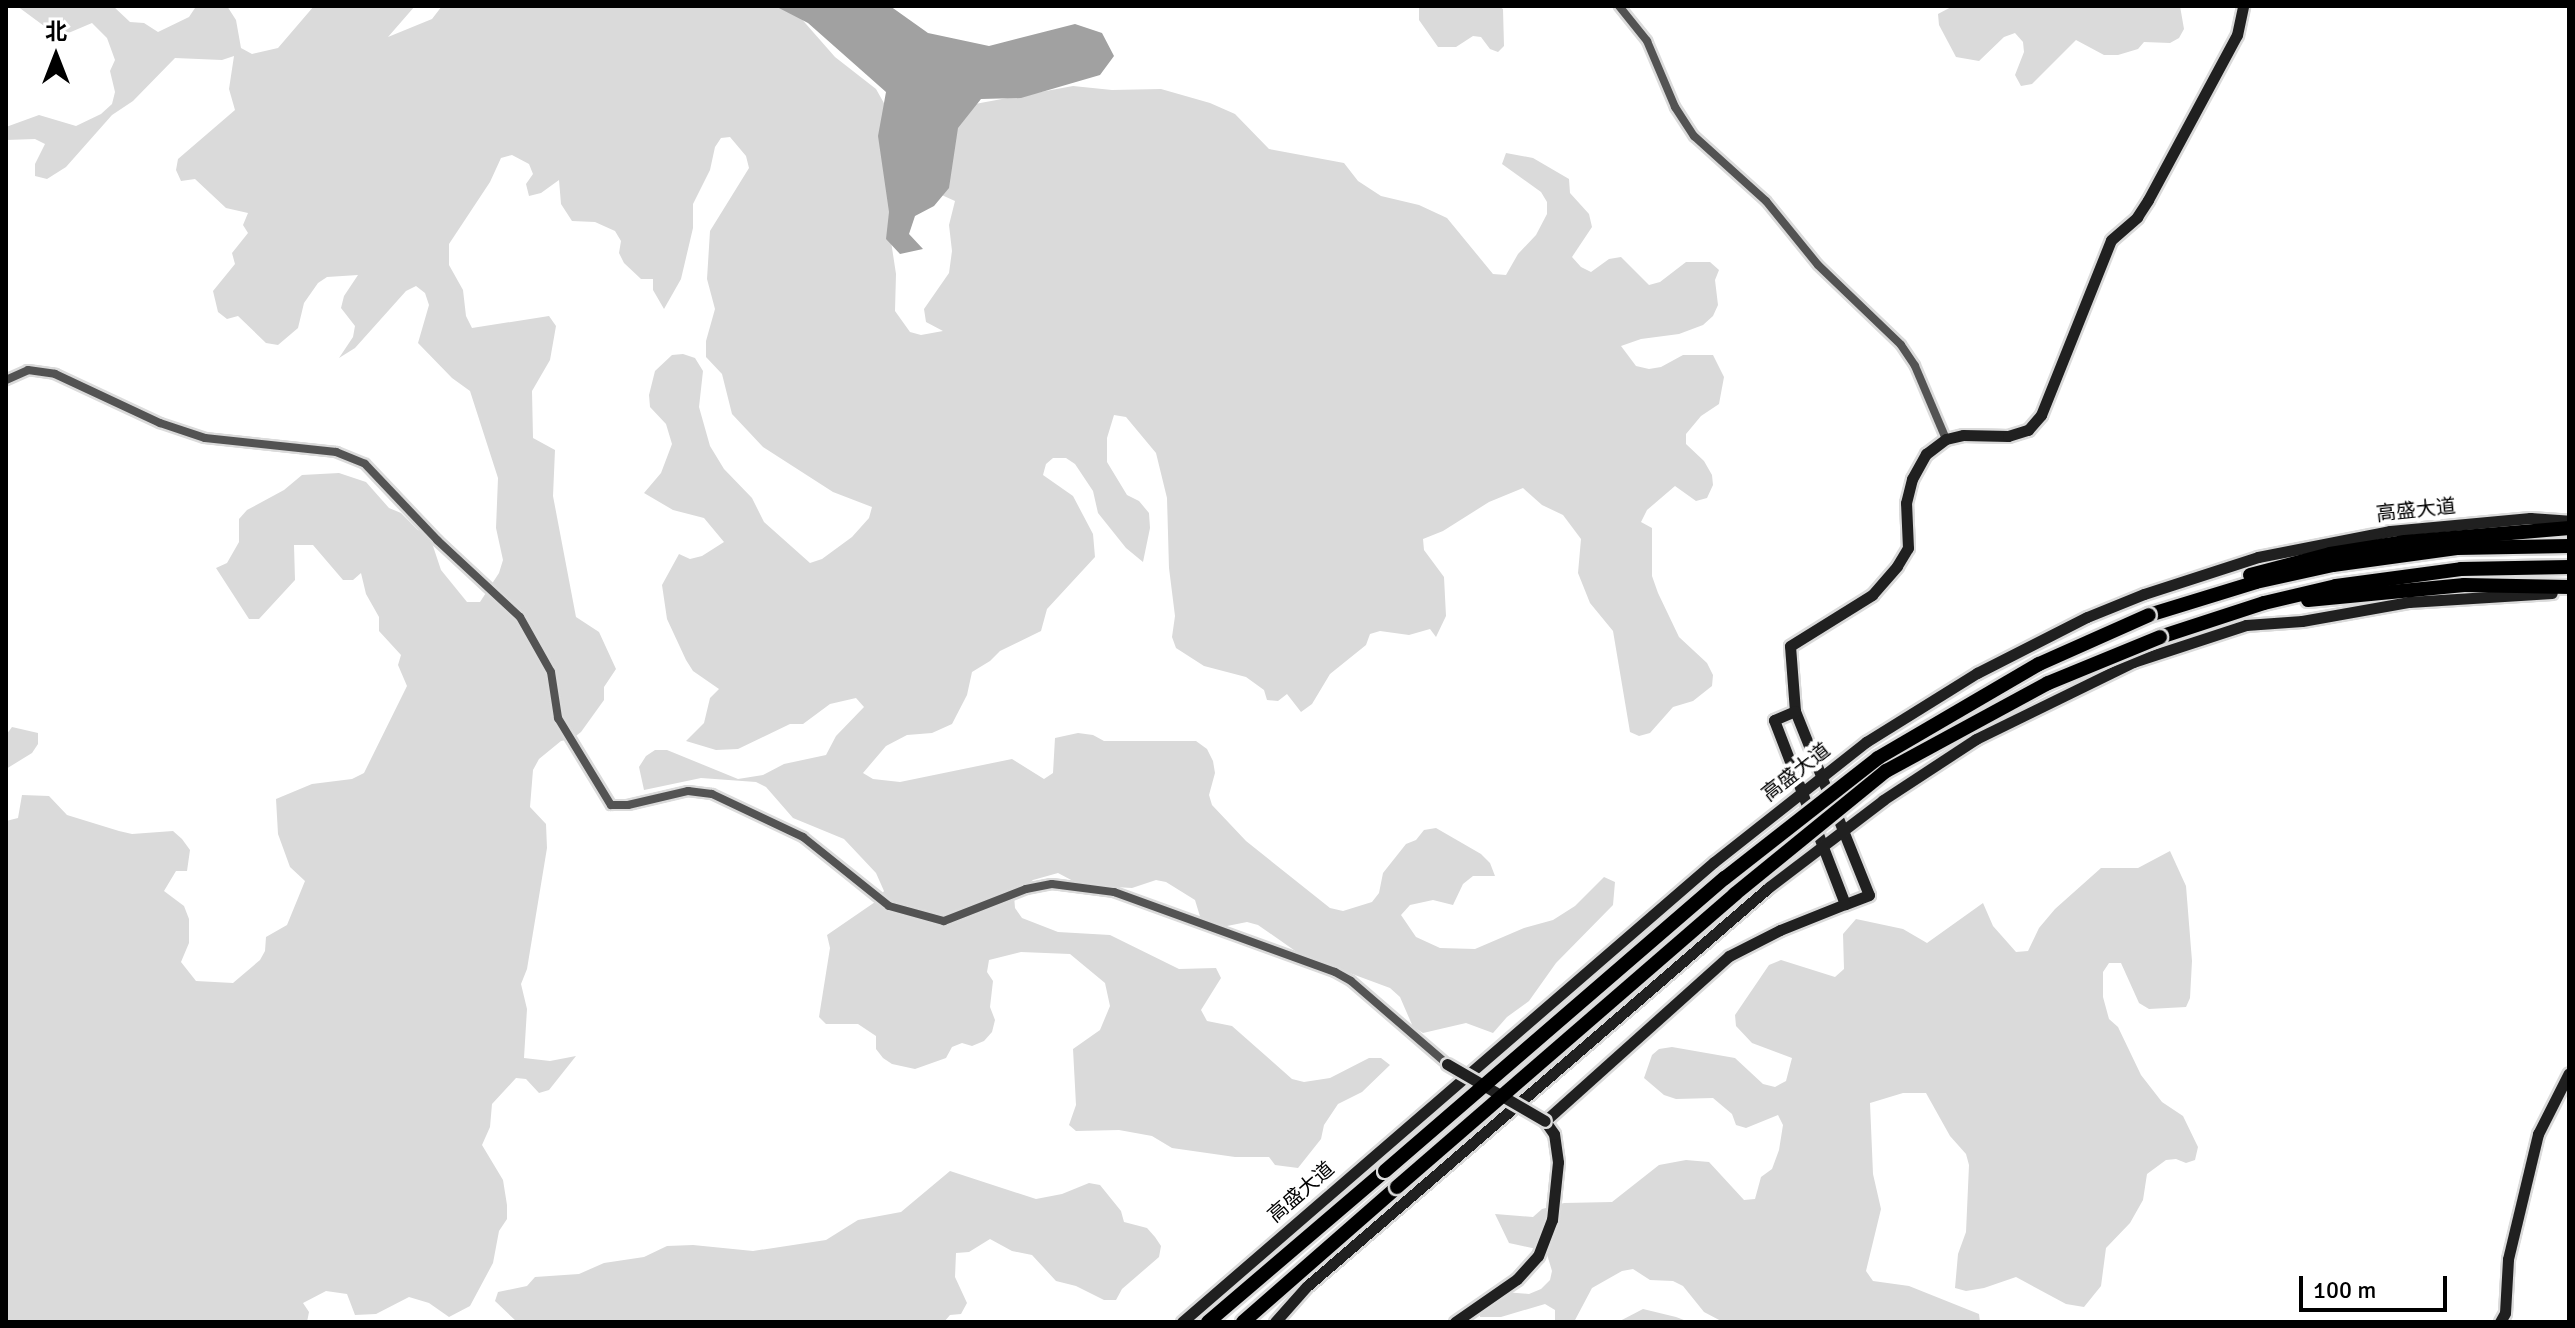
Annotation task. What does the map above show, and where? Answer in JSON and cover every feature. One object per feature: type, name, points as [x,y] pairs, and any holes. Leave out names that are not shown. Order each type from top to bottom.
[{"type":"highway","points":[[2181,605],[2255,572],[2330,554],[2405,542],[2569,528]]},
{"type":"highway","name":"高盛大道","points":[[1208,1322],[1725,878],[1878,758],[2039,664],[2149,615],[2256,582],[2390,556],[2457,548],[2569,546]]},
{"type":"highway","points":[[1243,1322],[1735,894],[1886,771],[2048,683],[2160,637],[2264,603],[2336,586],[2461,569],[2569,567]]},
{"type":"highway","points":[[2264,603],[2464,585],[2569,587]]},
{"type":"main road","points":[[1545,1121],[1729,956],[1780,930],[1869,895],[1795,711],[1790,646],[1872,595],[1897,566],[1908,548],[1906,503],[1912,479],[1926,454],[1946,439],[1963,435],[2008,436],[2028,430],[2041,415],[2111,240],[2137,217],[2148,200],[2237,35],[2243,6]]},
{"type":"main road","name":"高盛大道","points":[[1182,1322],[1714,862],[1866,742],[1977,673],[2087,617],[2144,594],[2258,557],[2390,531],[2530,518],[2569,521]]},
{"type":"main road","points":[[1275,1322],[1306,1287],[1769,887],[1908,783],[1976,739],[2074,688],[2205,636],[2246,625],[2302,621],[2409,602],[2569,593]]},
{"type":"main road","points":[[1795,711],[1774,720],[1845,904]]},
{"type":"main road","points":[[1447,1064],[1545,1121],[1554,1134],[1558,1162],[1552,1220],[1538,1256],[1517,1279],[1455,1322]]},
{"type":"main road","points":[[2500,1322],[2505,1313],[2508,1259],[2538,1134],[2569,1073]]},
{"type":"street","points":[[1619,6],[1647,41],[1675,107],[1694,136],[1766,201],[1818,265],[1901,345],[1915,366],[1946,439]]},
{"type":"street","points":[[6,380],[28,370],[55,374],[160,423],[205,438],[336,452],[365,464],[437,540],[520,617],[551,672],[558,718],[611,805],[628,805],[688,791],[712,794],[803,837],[889,906],[944,921],[1026,889],[1052,884],[1114,892],[1335,972],[1351,981],[1447,1064]]},
{"type":"shaded area","points":[[17,6],[113,6],[130,22],[144,23],[158,32],[189,17],[195,8],[227,6],[236,20],[241,48],[252,54],[278,48],[314,6],[415,6],[388,37],[432,19],[442,6],[767,6],[786,9],[799,16],[835,57],[876,89],[889,112],[892,124],[889,228],[896,274],[895,311],[910,332],[921,335],[943,331],[926,322],[924,309],[949,273],[952,251],[949,225],[955,201],[935,192],[918,175],[975,104],[1073,86],[1112,90],[1161,89],[1210,103],[1235,114],[1269,149],[1344,163],[1358,181],[1381,196],[1419,205],[1447,218],[1493,274],[1506,275],[1518,254],[1536,235],[1547,214],[1547,202],[1541,192],[1502,164],[1506,153],[1533,158],[1569,179],[1570,193],[1589,214],[1592,227],[1572,257],[1581,267],[1591,272],[1609,259],[1621,257],[1649,285],[1660,282],[1686,262],[1710,262],[1719,270],[1715,280],[1718,305],[1713,316],[1703,325],[1679,334],[1641,339],[1621,346],[1636,366],[1649,369],[1661,367],[1683,355],[1713,355],[1724,377],[1719,404],[1701,416],[1686,434],[1686,444],[1704,461],[1712,475],[1713,485],[1707,498],[1696,501],[1675,486],[1647,510],[1641,522],[1652,528],[1652,576],[1658,593],[1679,637],[1707,663],[1713,675],[1712,686],[1693,701],[1673,707],[1650,733],[1639,736],[1630,732],[1613,631],[1590,603],[1578,573],[1581,539],[1563,515],[1542,505],[1523,488],[1489,502],[1443,531],[1423,539],[1424,550],[1444,577],[1446,616],[1436,637],[1430,629],[1409,635],[1380,631],[1370,634],[1366,645],[1330,674],[1312,704],[1301,712],[1287,694],[1278,701],[1267,700],[1264,690],[1246,677],[1204,666],[1176,648],[1172,637],[1175,616],[1169,568],[1167,498],[1156,453],[1126,417],[1114,415],[1107,438],[1107,462],[1127,495],[1139,501],[1149,513],[1150,528],[1143,562],[1126,548],[1098,513],[1093,491],[1075,464],[1066,458],[1053,458],[1046,464],[1043,475],[1073,496],[1093,534],[1095,557],[1047,609],[1041,631],[1000,651],[972,672],[967,695],[952,724],[932,733],[907,735],[886,746],[863,773],[873,779],[900,782],[1012,759],[1044,779],[1053,773],[1055,738],[1078,733],[1093,735],[1104,741],[1196,741],[1207,749],[1213,761],[1215,773],[1209,795],[1212,805],[1246,841],[1330,908],[1343,911],[1372,902],[1379,893],[1383,873],[1406,844],[1416,840],[1424,830],[1436,828],[1481,854],[1490,863],[1495,876],[1473,876],[1463,884],[1453,905],[1433,900],[1410,905],[1401,915],[1416,937],[1440,948],[1475,949],[1524,928],[1553,920],[1575,906],[1604,877],[1615,882],[1613,905],[1556,963],[1529,1001],[1507,1017],[1493,1033],[1466,1023],[1423,1033],[1413,1027],[1400,997],[1390,988],[1301,955],[1258,925],[1247,922],[1212,929],[1202,923],[1195,900],[1166,882],[1156,880],[1132,888],[1098,886],[1075,882],[1058,873],[1033,880],[1014,895],[1015,908],[1022,918],[1058,932],[1110,935],[1179,969],[1216,968],[1221,978],[1201,1010],[1207,1021],[1232,1026],[1292,1079],[1304,1082],[1330,1078],[1369,1058],[1381,1058],[1390,1065],[1362,1092],[1338,1104],[1324,1125],[1321,1139],[1298,1168],[1275,1165],[1269,1157],[1235,1157],[1172,1148],[1152,1136],[1119,1130],[1076,1131],[1069,1125],[1076,1105],[1073,1049],[1100,1030],[1110,1006],[1105,983],[1070,954],[1021,952],[989,960],[987,972],[993,981],[990,1007],[995,1020],[992,1032],[984,1041],[972,1046],[962,1043],[952,1047],[946,1058],[915,1069],[892,1064],[883,1058],[876,1049],[876,1036],[858,1024],[826,1024],[819,1017],[830,948],[827,935],[878,900],[884,891],[876,873],[844,839],[793,818],[766,787],[756,782],[701,778],[644,790],[639,767],[646,756],[655,750],[667,750],[738,779],[763,775],[784,764],[826,755],[836,736],[864,707],[856,698],[830,704],[803,724],[790,724],[738,749],[716,750],[686,741],[704,723],[710,698],[719,689],[693,671],[686,660],[667,619],[662,585],[679,554],[690,559],[702,556],[724,542],[704,518],[673,510],[644,493],[661,473],[672,444],[666,424],[650,407],[649,395],[655,371],[672,355],[683,354],[695,358],[703,371],[699,407],[710,446],[724,469],[752,498],[764,522],[810,563],[822,559],[852,537],[869,518],[872,507],[833,492],[763,447],[732,414],[722,374],[706,357],[706,341],[715,309],[707,279],[710,231],[749,168],[746,156],[730,137],[721,138],[715,147],[710,170],[693,204],[693,228],[681,279],[664,309],[653,290],[653,279],[641,279],[624,263],[619,253],[621,241],[615,231],[595,222],[572,221],[561,204],[559,180],[541,193],[529,196],[526,184],[533,174],[529,164],[512,155],[501,158],[490,182],[449,244],[449,265],[463,290],[466,316],[472,328],[549,316],[556,326],[550,360],[532,391],[533,438],[555,450],[553,496],[576,617],[599,632],[616,669],[604,687],[604,700],[581,732],[572,739],[561,741],[539,759],[533,770],[530,807],[546,824],[547,848],[527,969],[521,984],[527,1009],[524,1058],[550,1061],[576,1056],[549,1090],[539,1093],[526,1079],[516,1078],[492,1104],[490,1127],[482,1145],[503,1180],[507,1205],[507,1219],[499,1231],[493,1263],[470,1306],[449,1317],[429,1303],[409,1297],[376,1314],[355,1315],[347,1294],[326,1291],[303,1303],[309,1312],[307,1322],[6,1322],[6,821],[18,818],[22,795],[49,796],[67,815],[119,831],[132,834],[173,831],[182,839],[190,850],[187,871],[176,871],[164,891],[184,906],[189,919],[189,943],[181,962],[196,981],[233,983],[260,960],[265,951],[266,937],[287,925],[305,881],[290,867],[278,834],[276,799],[312,784],[352,779],[364,773],[407,686],[398,665],[401,655],[379,631],[379,617],[366,594],[361,573],[353,580],[343,580],[313,545],[294,545],[295,580],[259,619],[249,619],[216,568],[227,563],[239,542],[239,519],[247,510],[284,490],[302,475],[339,473],[366,482],[389,508],[401,513],[418,530],[429,534],[441,570],[467,602],[480,602],[499,573],[503,560],[496,528],[498,478],[470,391],[452,378],[418,343],[429,305],[425,293],[416,286],[406,291],[355,348],[339,358],[353,337],[355,326],[341,308],[344,296],[358,275],[327,277],[318,283],[304,303],[298,328],[278,345],[266,343],[238,316],[227,319],[218,312],[213,291],[235,264],[232,253],[248,233],[243,225],[248,213],[226,208],[195,179],[181,181],[176,170],[178,159],[235,110],[229,89],[234,56],[222,60],[175,58],[133,101],[112,115],[66,167],[47,179],[35,176],[35,164],[45,144],[35,139],[6,140],[6,127],[39,115],[76,126],[101,114],[112,104],[115,92],[110,71],[115,60],[107,38],[92,23],[59,37]]},
{"type":"shaded area","points":[[775,6],[890,6],[928,33],[989,46],[1075,24],[1102,33],[1114,56],[1100,75],[1021,98],[981,99],[958,128],[949,188],[934,206],[915,216],[909,234],[923,249],[900,254],[886,239],[889,212],[878,136],[886,92],[808,23]]},
{"type":"shaded area","points":[[1419,6],[1498,6],[1503,9],[1504,46],[1498,52],[1490,49],[1481,37],[1473,36],[1456,47],[1438,47],[1419,20]]},
{"type":"shaded area","points":[[1953,6],[2180,6],[2184,29],[2179,38],[2170,43],[2144,42],[2138,49],[2118,55],[2104,55],[2076,40],[2032,84],[2021,86],[2015,75],[2024,52],[2023,42],[2015,33],[2004,37],[1979,61],[1956,57],[1939,25],[1938,14]]},
{"type":"shaded area","points":[[12,727],[38,733],[38,744],[32,753],[6,769],[6,735]]},
{"type":"shaded area","points":[[2170,851],[2186,886],[2192,961],[2190,998],[2186,1007],[2149,1009],[2139,1003],[2121,963],[2109,963],[2103,972],[2103,997],[2109,1019],[2118,1027],[2141,1075],[2162,1102],[2183,1116],[2198,1147],[2195,1160],[2186,1163],[2176,1159],[2166,1160],[2147,1174],[2143,1200],[2130,1223],[2106,1248],[2101,1286],[2084,1307],[2066,1304],[2016,1277],[1984,1288],[1966,1291],[1955,1288],[1958,1254],[1966,1232],[1969,1165],[1966,1154],[1950,1136],[1926,1093],[1903,1093],[1870,1103],[1873,1174],[1881,1209],[1866,1271],[1873,1281],[1909,1286],[1979,1314],[1980,1322],[1723,1322],[1704,1312],[1683,1286],[1673,1281],[1650,1280],[1633,1269],[1622,1271],[1592,1288],[1574,1322],[1555,1322],[1555,1310],[1545,1304],[1501,1317],[1480,1317],[1480,1304],[1504,1292],[1529,1294],[1541,1289],[1550,1280],[1552,1271],[1546,1251],[1509,1243],[1495,1214],[1533,1217],[1542,1209],[1564,1203],[1612,1202],[1659,1165],[1686,1160],[1709,1162],[1744,1200],[1755,1199],[1761,1177],[1772,1169],[1779,1150],[1783,1125],[1778,1115],[1746,1128],[1736,1125],[1732,1114],[1713,1098],[1676,1099],[1664,1095],[1644,1078],[1652,1055],[1659,1049],[1672,1047],[1735,1058],[1763,1084],[1775,1087],[1786,1081],[1792,1058],[1752,1043],[1736,1026],[1735,1015],[1769,965],[1781,960],[1835,977],[1844,969],[1843,934],[1856,919],[1903,929],[1927,943],[1983,903],[1993,926],[2016,952],[2028,951],[2039,928],[2055,909],[2101,868],[2138,868]]},
{"type":"shaded area","points":[[950,1171],[1036,1199],[1062,1194],[1089,1183],[1100,1185],[1121,1211],[1124,1222],[1147,1228],[1155,1237],[1161,1246],[1159,1257],[1122,1289],[1116,1300],[1104,1300],[1076,1286],[1056,1281],[1032,1255],[1012,1251],[990,1239],[969,1252],[956,1253],[955,1277],[967,1303],[961,1314],[950,1315],[944,1322],[517,1322],[495,1301],[498,1292],[527,1286],[535,1277],[579,1274],[604,1263],[644,1257],[667,1246],[693,1245],[753,1251],[826,1240],[858,1220],[901,1212]]},
{"type":"shaded area","points":[[1643,1309],[1676,1317],[1689,1322],[1618,1322]]}]
